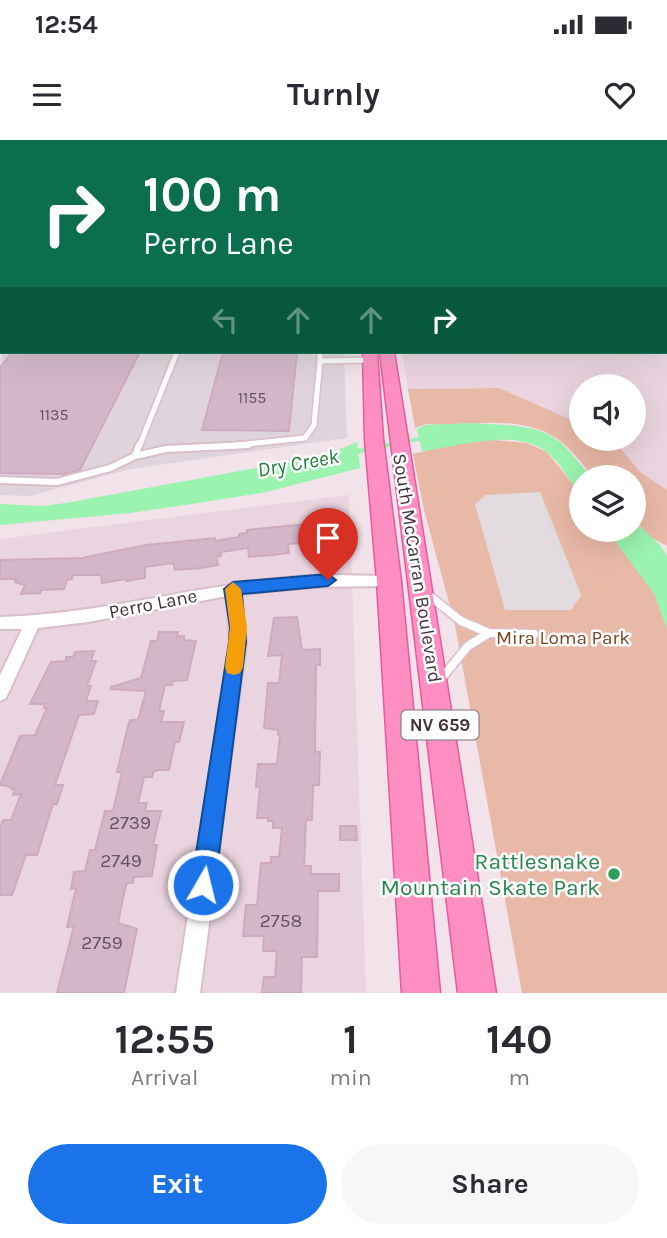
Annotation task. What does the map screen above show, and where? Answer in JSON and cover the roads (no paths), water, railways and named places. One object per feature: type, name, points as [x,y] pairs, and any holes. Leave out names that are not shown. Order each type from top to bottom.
[{"type":"main road","name":"South McCarran Boulevard","points":[[387,354],[389,581],[421,993]]},
{"type":"main road","name":"South McCarran Boulevard","points":[[371,356],[387,448],[420,588],[477,993]]},
{"type":"street","name":"Perro Lane","points":[[0,624],[76,618],[233,589],[311,580],[389,581]]},
{"type":"street","points":[[188,993],[237,642],[238,627],[233,589]]},
{"type":"street","points":[[0,693],[32,623]]},
{"type":"lane","points":[[135,456],[176,354]]},
{"type":"lane","points":[[0,480],[57,482],[110,468],[135,456],[166,449],[241,446],[305,438],[314,425],[320,354]]},
{"type":"lane","points":[[320,361],[371,356]]},
{"type":"lane","points":[[420,588],[461,621],[489,634],[534,634]]},
{"type":"lane","points":[[435,686],[468,646],[489,634]]},
{"type":"water","points":[[474,423],[521,426],[554,438],[581,465],[569,465],[569,479],[547,452],[519,441],[486,441],[422,451],[417,429],[425,425]]},
{"type":"water","points":[[357,442],[360,468],[266,492],[130,513],[0,525],[0,504],[42,506],[66,503],[327,455]]},
{"type":"water","points":[[646,532],[667,556],[667,629],[654,594],[616,542],[646,542]]},
{"type":"waterway","name":"Dry Creek","points":[[379,447],[423,438]]},
{"type":"waterway","name":"Dry Creek","points":[[354,452],[388,445]]},
{"type":"place","name":"Rattlesnake Mountain Skate Park","points":[[614,874]]},
{"type":"park label","name":"Mira Loma Park","points":[[563,638]]}]
